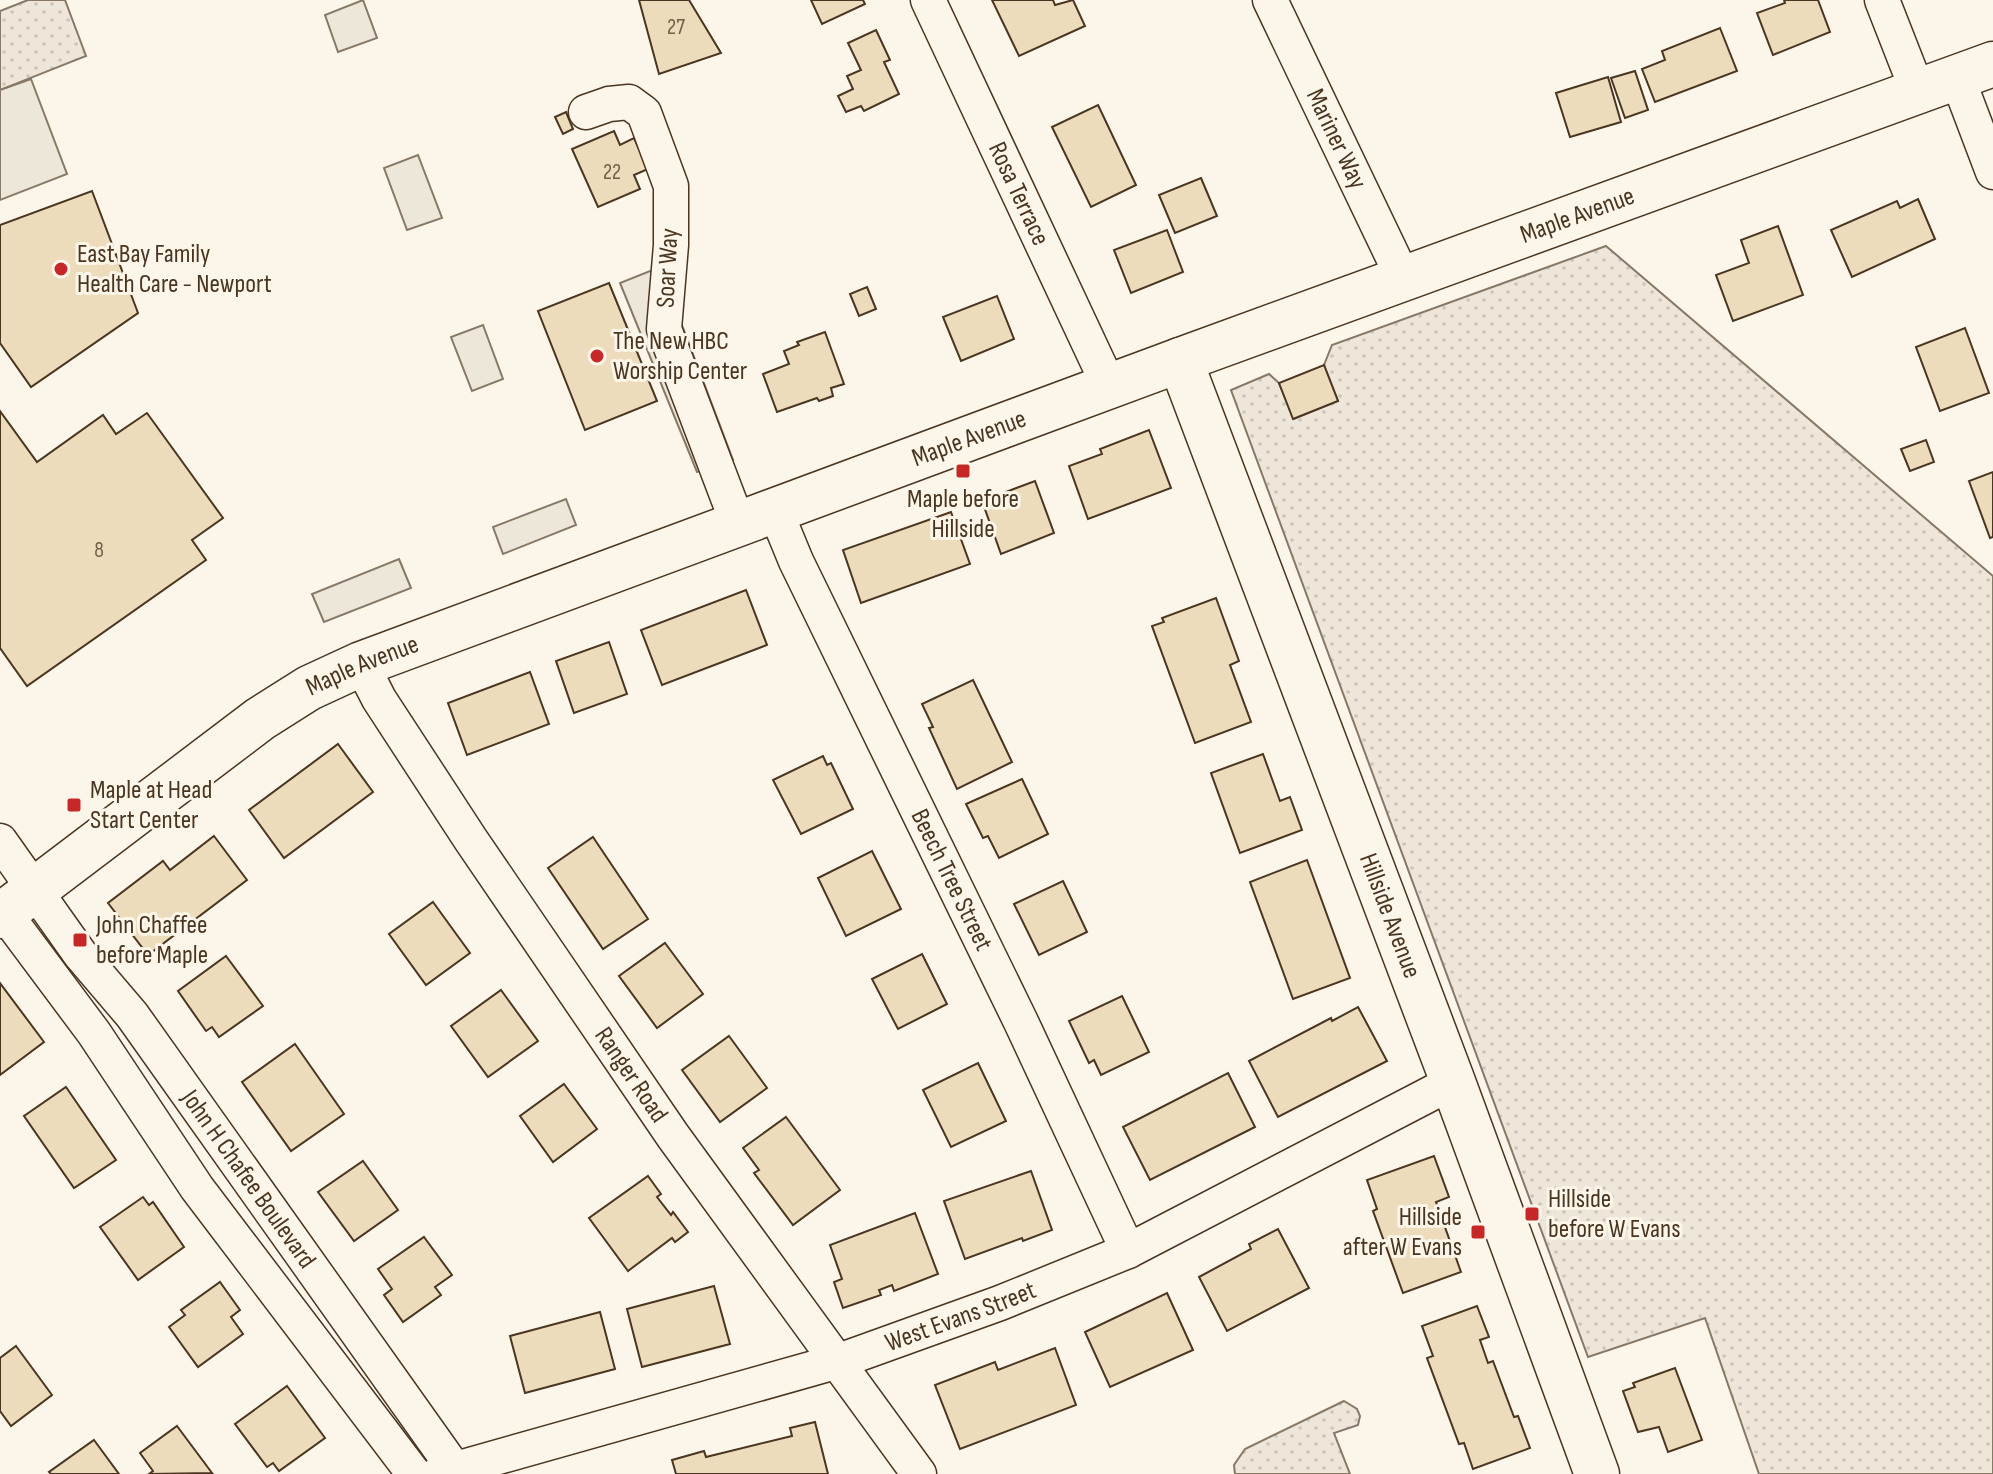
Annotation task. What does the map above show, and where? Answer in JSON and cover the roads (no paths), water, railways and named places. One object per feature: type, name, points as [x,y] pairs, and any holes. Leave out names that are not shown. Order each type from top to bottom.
[{"type":"street","name":"Rosa Terrace","points":[[928,0],[960,75],[1109,386]]},
{"type":"street","name":"Mariner Way","points":[[1270,0],[1404,280]]},
{"type":"street","points":[[1882,0],[1956,78],[1993,172]]},
{"type":"street","name":"Maple Avenue","points":[[10,906],[260,719],[309,688],[361,664],[1109,386],[1956,78]]},
{"type":"street","name":"Soar Way","points":[[586,112],[609,104],[629,102],[644,113],[656,141],[671,186],[671,245],[664,329],[756,517]]},
{"type":"street","name":"Hillside Avenue","points":[[1180,360],[1453,1082],[1597,1474]]},
{"type":"street","name":"Beech Tree Street","points":[[756,517],[796,561],[1021,1022],[1128,1251]]},
{"type":"street","name":"Ranger Road","points":[[361,664],[379,699],[471,840],[673,1136],[919,1474]]},
{"type":"street","points":[[0,841],[10,906]]},
{"type":"street","name":"John H Chafee Boulevard","points":[[10,906],[80,954],[132,1015],[450,1473]]},
{"type":"street","name":"John H Chafee Boulevard","points":[[10,906],[197,1188],[414,1474]]},
{"type":"street","name":"West Evans Street","points":[[450,1473],[839,1361],[1000,1303],[1128,1251],[1453,1082]]},
{"type":"place","name":"East Bay Family Health Care - Newport","points":[[61,269]]},
{"type":"place","name":"The New HBC Worship Center","points":[[597,356]]},
{"type":"place","name":"Maple before Hillside","points":[[963,471]]},
{"type":"place","name":"Maple at Head Start Center","points":[[74,805]]},
{"type":"place","name":"John Chaffee before Maple","points":[[80,940]]},
{"type":"place","name":"Hillside before W Evans","points":[[1532,1214]]},
{"type":"place","name":"Hillside after W Evans","points":[[1478,1232]]}]
